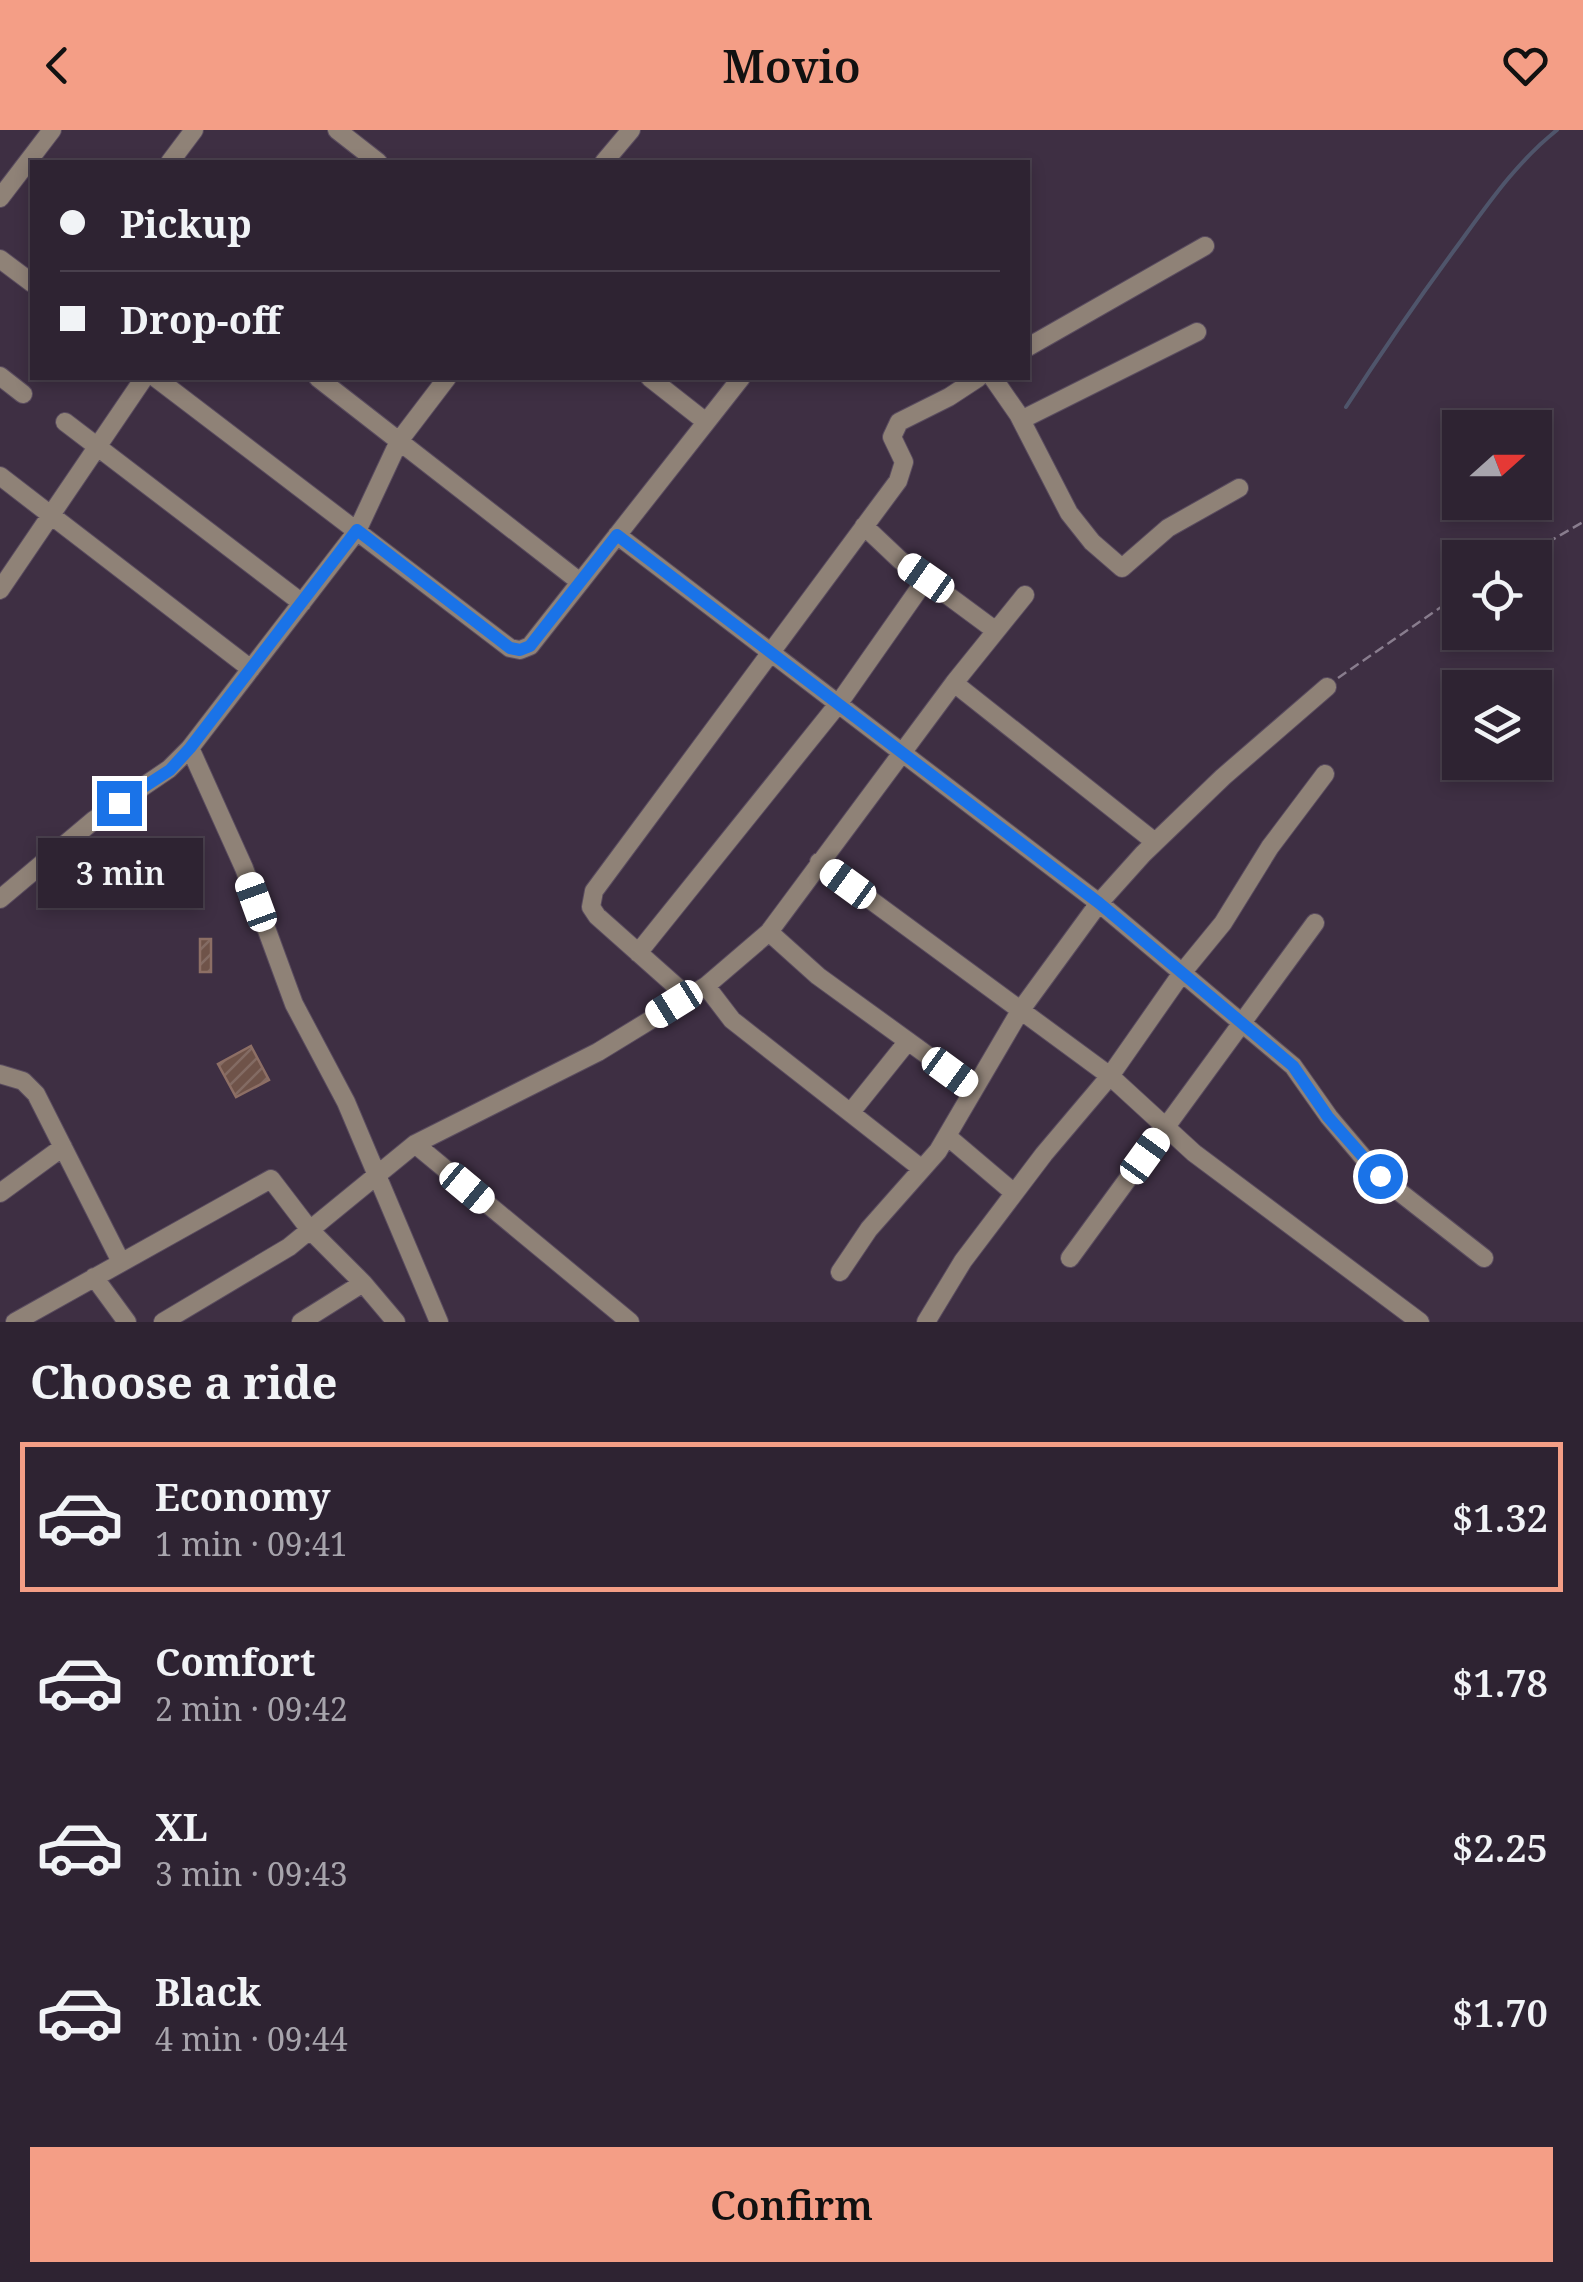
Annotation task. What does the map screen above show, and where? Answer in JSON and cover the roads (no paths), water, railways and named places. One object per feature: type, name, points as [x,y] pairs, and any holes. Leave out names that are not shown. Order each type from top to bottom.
[{"type":"street","points":[[0,198],[52,130]]},
{"type":"street","points":[[172,160],[194,130]]},
{"type":"street","points":[[336,130],[375,160]]},
{"type":"street","points":[[606,160],[631,130]]},
{"type":"street","points":[[1030,346],[1205,246]]},
{"type":"street","points":[[0,258],[30,281]]},
{"type":"street","points":[[1021,420],[1197,332]]},
{"type":"street","points":[[0,376],[23,394]]},
{"type":"street","points":[[0,590],[143,380]]},
{"type":"street","points":[[159,380],[515,650],[530,646],[740,380]]},
{"type":"street","points":[[321,380],[580,582]]},
{"type":"street","points":[[0,899],[94,820],[170,770],[190,748],[357,530],[399,441],[445,380]]},
{"type":"street","points":[[653,380],[706,422]]},
{"type":"street","points":[[687,996],[594,912],[592,896],[898,481],[904,462],[892,437],[898,422],[975,380]]},
{"type":"street","points":[[994,380],[1021,420],[1069,513],[1092,542],[1122,568],[1168,528],[1239,488]]},
{"type":"street","points":[[65,422],[302,603]]},
{"type":"street","points":[[0,476],[251,669]]},
{"type":"street","points":[[864,526],[900,560],[996,631]]},
{"type":"street","points":[[617,535],[1099,903],[1293,1066],[1328,1117],[1380,1176],[1484,1258]]},
{"type":"street","points":[[638,952],[839,703],[926,578]]},
{"type":"street","points":[[163,1322],[289,1247],[415,1144],[598,1052],[706,986],[769,932],[1025,594]]},
{"type":"street","points":[[954,684],[1155,842]]},
{"type":"street","points":[[840,1272],[869,1228],[946,1136],[1020,1011],[1099,903],[1155,842],[1327,687]]},
{"type":"street","points":[[190,748],[244,868],[294,1004],[346,1102],[440,1322]]},
{"type":"street","points":[[926,1322],[963,1260],[1110,1076],[1182,973],[1223,923],[1270,846],[1325,774]]},
{"type":"street","points":[[819,862],[1110,1076],[1194,1153],[1420,1322]]},
{"type":"street","points":[[1070,1258],[1315,923]]},
{"type":"street","points":[[769,932],[818,976],[974,1090]]},
{"type":"street","points":[[706,986],[732,1020],[922,1169]]},
{"type":"street","points":[[851,1112],[908,1041]]},
{"type":"street","points":[[0,1074],[15,1077],[30,1087],[121,1262]]},
{"type":"street","points":[[946,1136],[1014,1193]]},
{"type":"street","points":[[415,1144],[630,1322]]},
{"type":"street","points":[[0,1194],[62,1147]]},
{"type":"street","points":[[15,1322],[37,1316],[121,1262],[271,1180],[310,1230],[396,1322]]},
{"type":"street","points":[[94,1278],[127,1322]]},
{"type":"street","points":[[300,1322],[363,1283]]},
{"type":"waterway","points":[[1346,407],[1494,196],[1557,130]]}]
